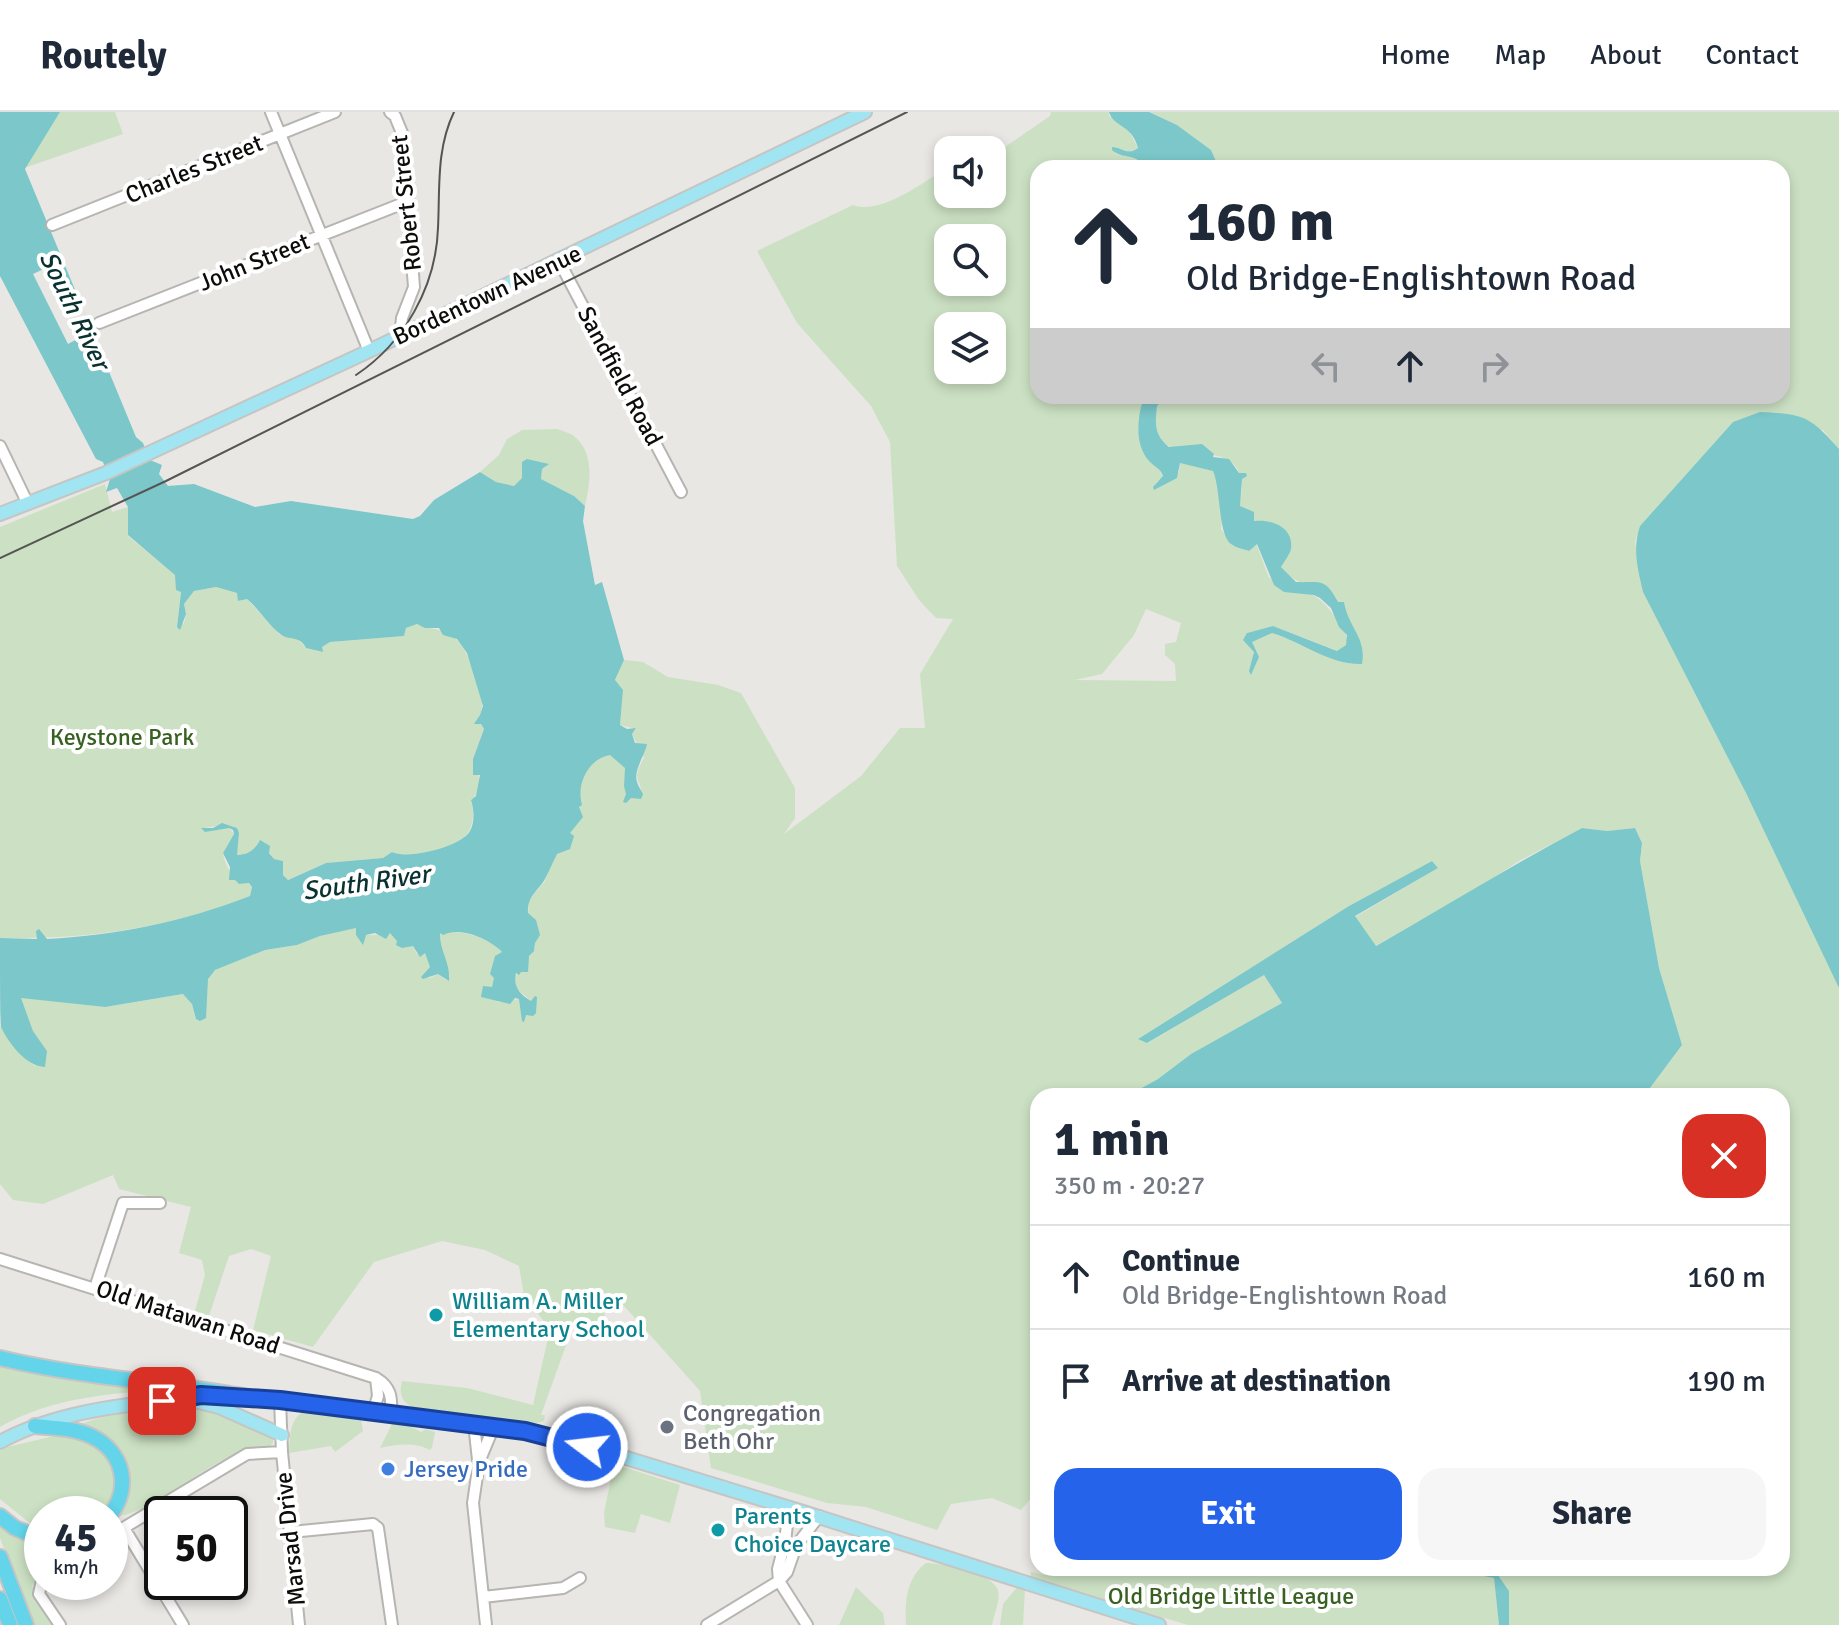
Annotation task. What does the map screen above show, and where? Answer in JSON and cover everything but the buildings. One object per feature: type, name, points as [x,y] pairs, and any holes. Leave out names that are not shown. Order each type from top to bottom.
[{"type":"highway","points":[[0,1358],[58,1370],[202,1388],[254,1398]]},
{"type":"highway","points":[[35,1426],[90,1435],[111,1450],[121,1468],[123,1483],[120,1496]]},
{"type":"highway","points":[[0,1516],[24,1532]]},
{"type":"highway","points":[[0,1557],[26,1625]]},
{"type":"highway","points":[[0,1599],[10,1625]]},
{"type":"main road","name":"Bordentown Avenue","points":[[0,514],[106,473],[369,351],[865,112]]},
{"type":"main road","points":[[0,1442],[35,1426],[91,1412],[201,1395],[286,1401],[494,1426],[610,1453],[819,1516],[1119,1620],[1159,1625]]},
{"type":"main road","points":[[183,1399],[219,1407],[282,1435]]},
{"type":"street","points":[[271,112],[369,351]]},
{"type":"street","name":"Charles Street","points":[[52,225],[335,112]]},
{"type":"street","name":"Robert Street","points":[[392,114],[402,133],[414,287],[402,318],[400,336]]},
{"type":"street","name":"John Street","points":[[99,323],[409,201]]},
{"type":"street","name":"Sandfield Road","points":[[559,261],[681,492]]},
{"type":"street","points":[[0,446],[28,504]]},
{"type":"street","points":[[95,1288],[123,1203],[160,1203]]},
{"type":"street","name":"Old Matawan Road","points":[[0,1259],[376,1378]]},
{"type":"street","points":[[373,1412],[378,1396],[376,1378]]},
{"type":"street","points":[[376,1378],[390,1392],[391,1414]]},
{"type":"street","points":[[128,1526],[247,1454],[282,1452],[286,1401]]},
{"type":"street","points":[[474,1424],[479,1462]]},
{"type":"street","points":[[486,1625],[473,1503],[479,1462],[494,1426]]},
{"type":"street","name":"Marsad Drive","points":[[282,1452],[299,1625]]},
{"type":"street","points":[[789,1507],[791,1544]]},
{"type":"street","points":[[807,1625],[779,1581],[778,1569],[791,1544],[819,1516]]},
{"type":"street","points":[[291,1532],[373,1524],[378,1528],[392,1625]]},
{"type":"street","points":[[128,1535],[183,1625]]},
{"type":"street","points":[[483,1597],[563,1588],[580,1578]]},
{"type":"street","points":[[707,1625],[779,1581]]},
{"type":"street","points":[[43,1600],[60,1625]]},
{"type":"green space","points":[[60,112],[115,112],[123,134],[24,168]]},
{"type":"green space","points":[[1051,112],[1109,112],[1109,116],[1128,129],[1138,148],[1128,151],[1112,147],[1116,154],[1138,160],[1030,160],[1030,404],[1142,404],[1138,431],[1163,477],[1154,490],[1179,472],[1180,463],[1213,470],[1218,480],[1223,514],[1221,529],[1232,545],[1249,551],[1256,543],[1269,578],[1304,590],[1319,599],[1347,636],[1346,645],[1338,651],[1273,626],[1247,633],[1254,651],[1250,674],[1259,657],[1251,642],[1272,633],[1338,661],[1362,664],[1333,593],[1298,581],[1286,573],[1281,567],[1291,549],[1289,538],[1253,521],[1239,506],[1242,482],[1236,467],[1224,458],[1176,448],[1163,442],[1156,431],[1155,418],[1159,404],[1790,404],[1790,160],[1215,160],[1211,150],[1177,125],[1149,112],[1839,112],[1839,449],[1823,430],[1733,422],[1640,526],[1635,542],[1643,592],[1746,793],[1839,985],[1839,1625],[1509,1625],[1509,1591],[1499,1576],[1790,1576],[1790,1088],[1650,1088],[1682,1045],[1659,968],[1640,861],[1642,843],[1635,828],[1607,831],[1582,828],[1519,861],[1375,946],[1355,917],[1438,868],[1432,861],[1349,906],[1139,1038],[1148,1043],[1264,975],[1282,1003],[1191,1054],[1158,1079],[1142,1088],[1030,1088],[1030,1499],[1021,1510],[992,1498],[951,1504],[937,1530],[866,1507],[827,1503],[711,1468],[700,1391],[617,1298],[605,1301],[604,1325],[575,1320],[541,1415],[545,1415],[544,1421],[537,1423],[420,1410],[404,1400],[402,1381],[467,1388],[533,1405],[550,1329],[524,1296],[519,1266],[485,1250],[442,1241],[374,1262],[313,1347],[253,1330],[271,1256],[251,1249],[229,1256],[209,1316],[195,1311],[205,1275],[202,1260],[179,1253],[191,1207],[119,1189],[113,1175],[43,1204],[13,1200],[0,1184],[0,1026],[19,1053],[35,1066],[47,1051],[33,1031],[20,997],[105,1007],[184,994],[192,1004],[196,1019],[209,974],[215,970],[265,950],[297,945],[356,927],[366,935],[390,933],[413,946],[417,954],[425,952],[431,968],[421,977],[430,978],[438,974],[446,980],[450,977],[438,936],[440,933],[465,933],[482,938],[502,952],[492,987],[498,1002],[519,999],[526,1015],[531,1001],[516,988],[515,977],[535,948],[528,913],[529,900],[545,881],[551,863],[577,821],[583,776],[591,764],[602,756],[610,755],[626,768],[624,786],[631,798],[641,798],[637,777],[644,758],[632,734],[636,729],[620,725],[623,690],[615,681],[624,660],[643,662],[668,677],[718,685],[741,693],[795,788],[795,818],[784,834],[861,776],[900,728],[925,728],[920,674],[953,619],[936,618],[919,600],[897,566],[890,442],[871,406],[797,323],[757,251],[853,205],[876,206],[916,188],[934,176],[934,208],[1006,208],[1006,146],[1050,116]],"holes":[[[1146,609],[1181,623],[1176,642],[1165,644],[1165,655],[1175,664],[1176,681],[1075,680],[1102,674],[1134,635]]]},
{"type":"green space","points":[[557,429],[573,436],[586,452],[589,479],[585,506],[574,496],[541,479],[542,469],[548,465],[522,478],[514,486],[496,482],[480,472],[499,455],[507,439],[522,430]]},
{"type":"green space","name":"Keystone Park","points":[[105,484],[112,512],[128,507],[128,536],[176,575],[176,590],[181,591],[177,626],[184,623],[184,604],[194,591],[216,587],[237,593],[239,601],[247,599],[280,635],[297,638],[306,648],[322,652],[322,647],[330,642],[404,636],[406,628],[416,624],[443,631],[457,640],[470,662],[482,700],[481,713],[475,724],[481,724],[484,729],[473,759],[479,786],[471,800],[472,824],[464,837],[445,847],[421,853],[392,852],[383,858],[326,863],[287,880],[283,875],[283,861],[274,859],[261,841],[250,851],[236,855],[239,833],[235,828],[227,825],[201,828],[229,828],[234,834],[223,853],[224,857],[239,884],[249,883],[252,886],[250,896],[188,917],[127,930],[0,938],[0,527]]},
{"type":"green space","points":[[0,1364],[164,1389],[59,1404],[19,1417],[0,1427]]},
{"type":"green space","points":[[169,1407],[198,1409],[247,1425],[273,1437],[273,1443],[227,1458],[164,1496],[144,1496],[144,1507],[128,1513],[128,1496],[120,1496],[125,1467],[73,1426],[113,1414]]},
{"type":"green space","points":[[303,1412],[361,1420],[363,1431],[335,1452],[331,1446],[289,1453],[293,1425]]},
{"type":"green space","points":[[392,1424],[410,1426],[421,1432],[426,1429],[435,1432],[432,1448],[429,1450],[404,1444],[380,1448]]},
{"type":"green space","points":[[54,1436],[84,1441],[98,1447],[109,1457],[118,1490],[114,1496],[24,1496],[24,1518],[0,1499],[0,1451]]},
{"type":"green space","points":[[614,1464],[680,1485],[670,1523],[641,1514],[635,1533],[605,1527],[604,1513]]},
{"type":"green space","points":[[0,1520],[24,1533],[24,1600],[40,1600],[54,1625],[33,1625],[0,1538]]},
{"type":"green space","points":[[926,1563],[964,1570],[992,1582],[999,1596],[992,1625],[906,1625],[911,1583]]},
{"type":"green space","name":"Old Bridge Little League","points":[[1484,1576],[1494,1578],[1499,1625],[1188,1625],[1030,1578]]},
{"type":"green space","points":[[1018,1586],[1025,1588],[1023,1625],[1000,1625],[1003,1604]]},
{"type":"green space","points":[[856,1587],[883,1613],[885,1625],[839,1625]]},
{"type":"water","name":"South River","points":[[0,112],[60,112],[25,169],[136,437],[143,443],[150,460],[162,465],[159,474],[168,486],[194,484],[255,507],[291,501],[413,519],[420,516],[434,500],[480,472],[496,482],[514,486],[522,478],[522,462],[527,459],[549,464],[542,469],[541,479],[574,496],[585,506],[583,521],[595,585],[602,582],[624,660],[615,680],[623,690],[620,725],[627,729],[636,728],[632,734],[635,743],[647,744],[636,778],[643,794],[641,799],[631,798],[623,802],[626,794],[625,768],[610,755],[602,757],[590,767],[582,781],[582,805],[579,807],[583,817],[570,833],[574,836],[570,849],[557,854],[529,902],[528,913],[536,920],[540,935],[529,956],[528,972],[516,973],[515,982],[520,992],[531,1001],[537,997],[536,1013],[526,1015],[524,1022],[519,999],[515,998],[510,1004],[481,997],[483,986],[492,987],[494,978],[490,974],[495,956],[502,952],[490,943],[466,933],[440,933],[449,981],[438,974],[423,979],[421,977],[430,967],[425,953],[420,957],[413,946],[402,948],[396,945],[397,941],[390,933],[386,939],[375,933],[366,935],[363,945],[356,935],[356,928],[297,945],[265,950],[215,970],[208,979],[206,1018],[200,1021],[183,994],[105,1007],[21,998],[33,1031],[47,1051],[45,1067],[31,1063],[4,1034],[1,1027],[0,938],[37,939],[36,931],[39,929],[47,939],[125,930],[175,920],[250,896],[252,887],[249,883],[239,884],[229,880],[230,867],[223,853],[234,834],[233,830],[205,832],[201,828],[213,828],[222,823],[237,828],[237,855],[251,851],[260,840],[270,846],[269,853],[274,859],[283,861],[283,875],[288,880],[326,863],[383,858],[392,852],[421,853],[445,847],[465,837],[473,824],[471,800],[476,796],[480,775],[473,775],[473,759],[484,729],[481,724],[474,724],[483,706],[467,653],[457,639],[443,635],[439,628],[425,628],[417,624],[406,628],[404,636],[330,642],[322,647],[323,652],[306,648],[300,641],[283,636],[247,599],[238,601],[237,593],[216,587],[194,591],[184,604],[186,614],[180,630],[177,627],[181,592],[176,590],[175,575],[128,535],[128,507],[117,488],[106,492],[110,479],[103,462],[96,459],[0,276]]},
{"type":"water","points":[[1109,112],[1149,112],[1177,125],[1211,150],[1215,160],[1138,160],[1121,155],[1112,147],[1128,151],[1138,148],[1132,134]]},
{"type":"water","points":[[1142,404],[1159,404],[1156,418],[1158,434],[1169,447],[1202,444],[1214,454],[1213,457],[1229,459],[1239,473],[1246,473],[1247,476],[1242,479],[1240,506],[1254,512],[1254,521],[1274,523],[1289,535],[1291,549],[1281,567],[1296,582],[1321,583],[1329,588],[1338,602],[1344,602],[1360,640],[1362,664],[1338,661],[1272,633],[1252,642],[1259,657],[1251,675],[1249,671],[1254,652],[1243,640],[1247,633],[1273,626],[1337,651],[1346,645],[1347,635],[1339,627],[1331,608],[1320,598],[1284,592],[1274,585],[1257,544],[1249,551],[1227,539],[1213,471],[1180,463],[1177,478],[1154,490],[1153,487],[1163,476],[1142,449],[1139,418]]},
{"type":"water","points":[[1760,412],[1805,419],[1839,449],[1839,988],[1746,793],[1643,592],[1637,559],[1636,543],[1640,526],[1733,422]]},
{"type":"water","points":[[1582,828],[1607,831],[1635,828],[1642,843],[1640,861],[1659,968],[1682,1045],[1650,1088],[1142,1088],[1191,1054],[1282,1003],[1264,975],[1147,1043],[1138,1039],[1349,906],[1432,861],[1438,868],[1355,916],[1376,946]]},
{"type":"water","points":[[1484,1576],[1499,1576],[1509,1591],[1509,1625],[1499,1625],[1494,1578]]},
{"type":"pier","points":[[50,266],[69,307],[80,301],[92,331],[68,344],[33,274]]},
{"type":"railway","points":[[356,375],[389,347],[403,330],[424,292],[436,250],[444,140],[454,112]]},
{"type":"railway","points":[[0,558],[166,481],[907,112]]},
{"type":"place","name":"William A. Miller Elementary School","points":[[436,1315]]},
{"type":"place","name":"Congregation Beth Ohr","points":[[667,1427]]},
{"type":"place","name":"Jersey Pride","points":[[388,1469]]},
{"type":"place","name":"Parents Choice Daycare","points":[[718,1530]]},
{"type":"route","points":[[162,1401],[201,1395],[280,1400],[525,1431],[587,1447]]}]
